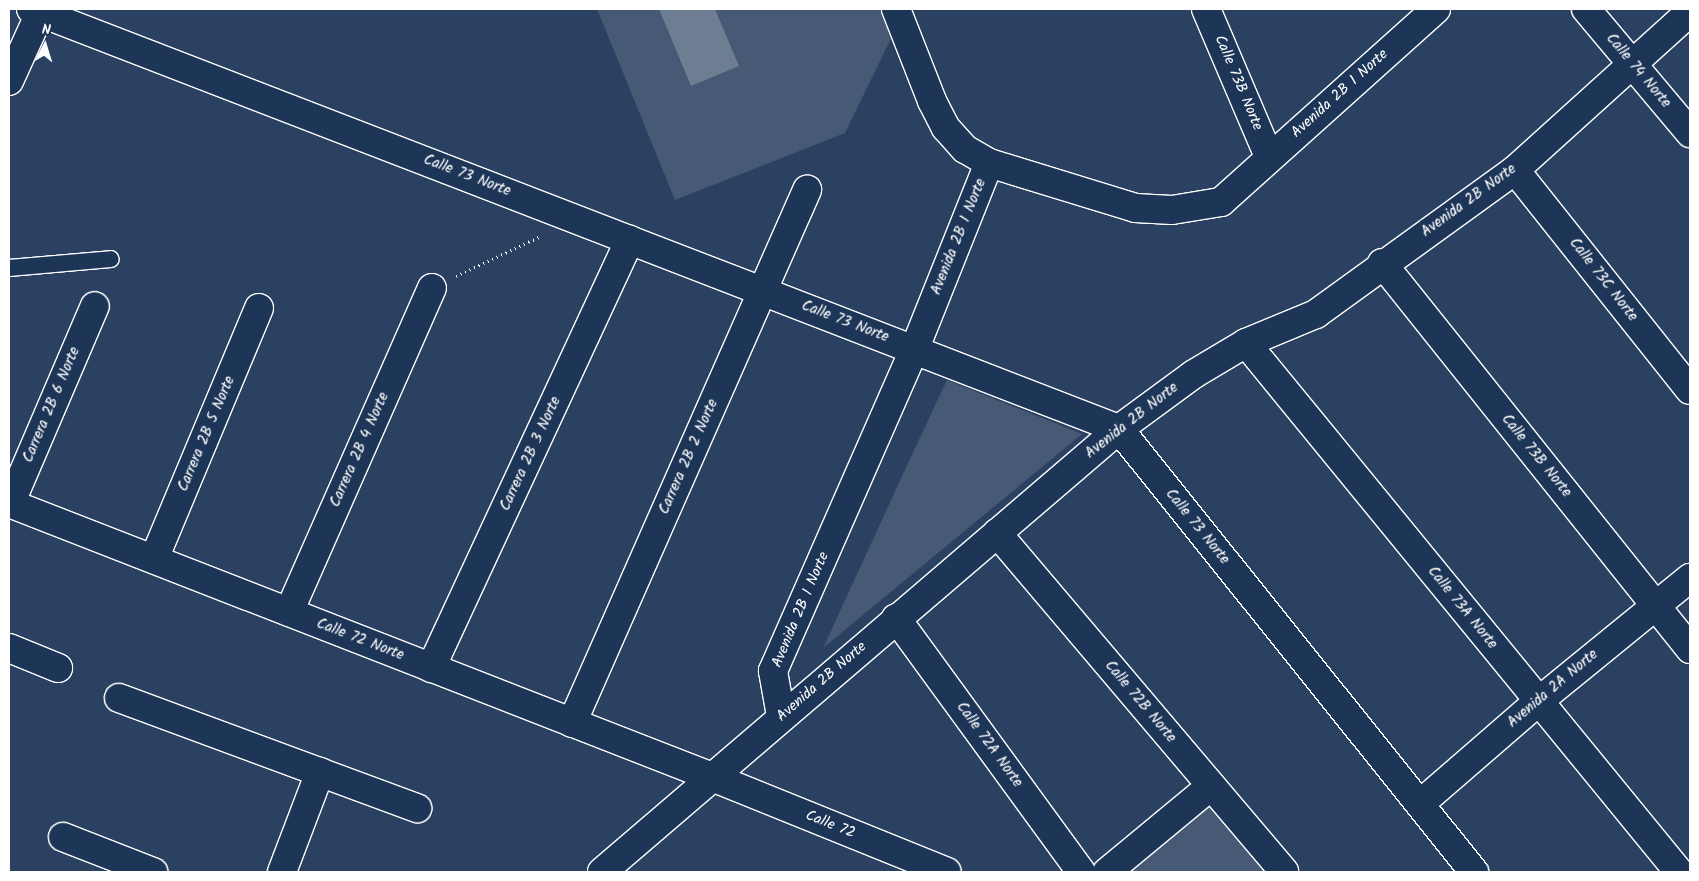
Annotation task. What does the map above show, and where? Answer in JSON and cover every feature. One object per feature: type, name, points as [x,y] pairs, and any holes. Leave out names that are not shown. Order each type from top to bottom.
[{"type":"street","points":[[896,9],[946,128],[965,149],[989,163]]},
{"type":"street","name":"Calle 73B Norte","points":[[1206,9],[1269,157]]},
{"type":"street","name":"Avenida 2B 1 Norte","points":[[781,716],[773,671],[915,348],[989,163],[1135,208],[1172,210],[1221,202],[1436,9]]},
{"type":"street","name":"Calle 74 Norte","points":[[1586,9],[1690,133]]},
{"type":"street","points":[[9,81],[36,11]]},
{"type":"street","name":"Calle 73 Norte","points":[[36,11],[915,348],[1119,429],[1474,872]]},
{"type":"street","name":"Avenida 2B Norte","points":[[602,872],[781,716],[1119,429],[1194,374],[1246,343],[1316,314],[1382,263],[1515,170],[1634,65],[1690,12]]},
{"type":"street","name":"Calle 73C Norte","points":[[1515,170],[1690,390]]},
{"type":"street","name":"Carrera 2B 2 Norte","points":[[572,723],[806,190]]},
{"type":"street","name":"Carrera 2B 3 Norte","points":[[431,668],[630,240]]},
{"type":"street","name":"Calle 73B Norte","points":[[1382,263],[1690,649]]},
{"type":"street","name":"Carrera 2B 4 Norte","points":[[289,612],[432,288]]},
{"type":"street","name":"Carrera 2B 6 Norte","points":[[9,503],[95,306]]},
{"type":"street","name":"Carrera 2B 5 Norte","points":[[154,559],[259,308]]},
{"type":"street","name":"Calle 73A Norte","points":[[1246,343],[1678,872]]},
{"type":"street","name":"Calle 72 Norte","points":[[9,503],[712,777]]},
{"type":"street","name":"Calle 72B Norte","points":[[997,533],[1284,872]]},
{"type":"street","name":"Avenida 2A Norte","points":[[1420,804],[1539,701],[1654,605],[1690,578]]},
{"type":"street","name":"Calle 72A Norte","points":[[896,618],[1081,872]]},
{"type":"street","points":[[9,648],[58,668]]},
{"type":"street","points":[[119,698],[417,808]]},
{"type":"street","points":[[282,872],[320,772]]},
{"type":"street","name":"Calle 72","points":[[712,777],[947,872]]},
{"type":"street","points":[[1107,872],[1211,786]]},
{"type":"street","points":[[63,837],[153,872]]},
{"type":"lane","points":[[9,268],[111,259]]},
{"type":"path","points":[[432,288],[578,219]]},
{"type":"shaded area","points":[[597,9],[896,9],[900,20],[845,133],[675,200]]},
{"type":"shaded area","points":[[659,9],[715,9],[739,66],[691,86]]},
{"type":"shaded area","points":[[947,380],[1082,434],[823,648],[915,448]]},
{"type":"shaded area","points":[[1205,802],[1268,872],[1128,872]]}]
